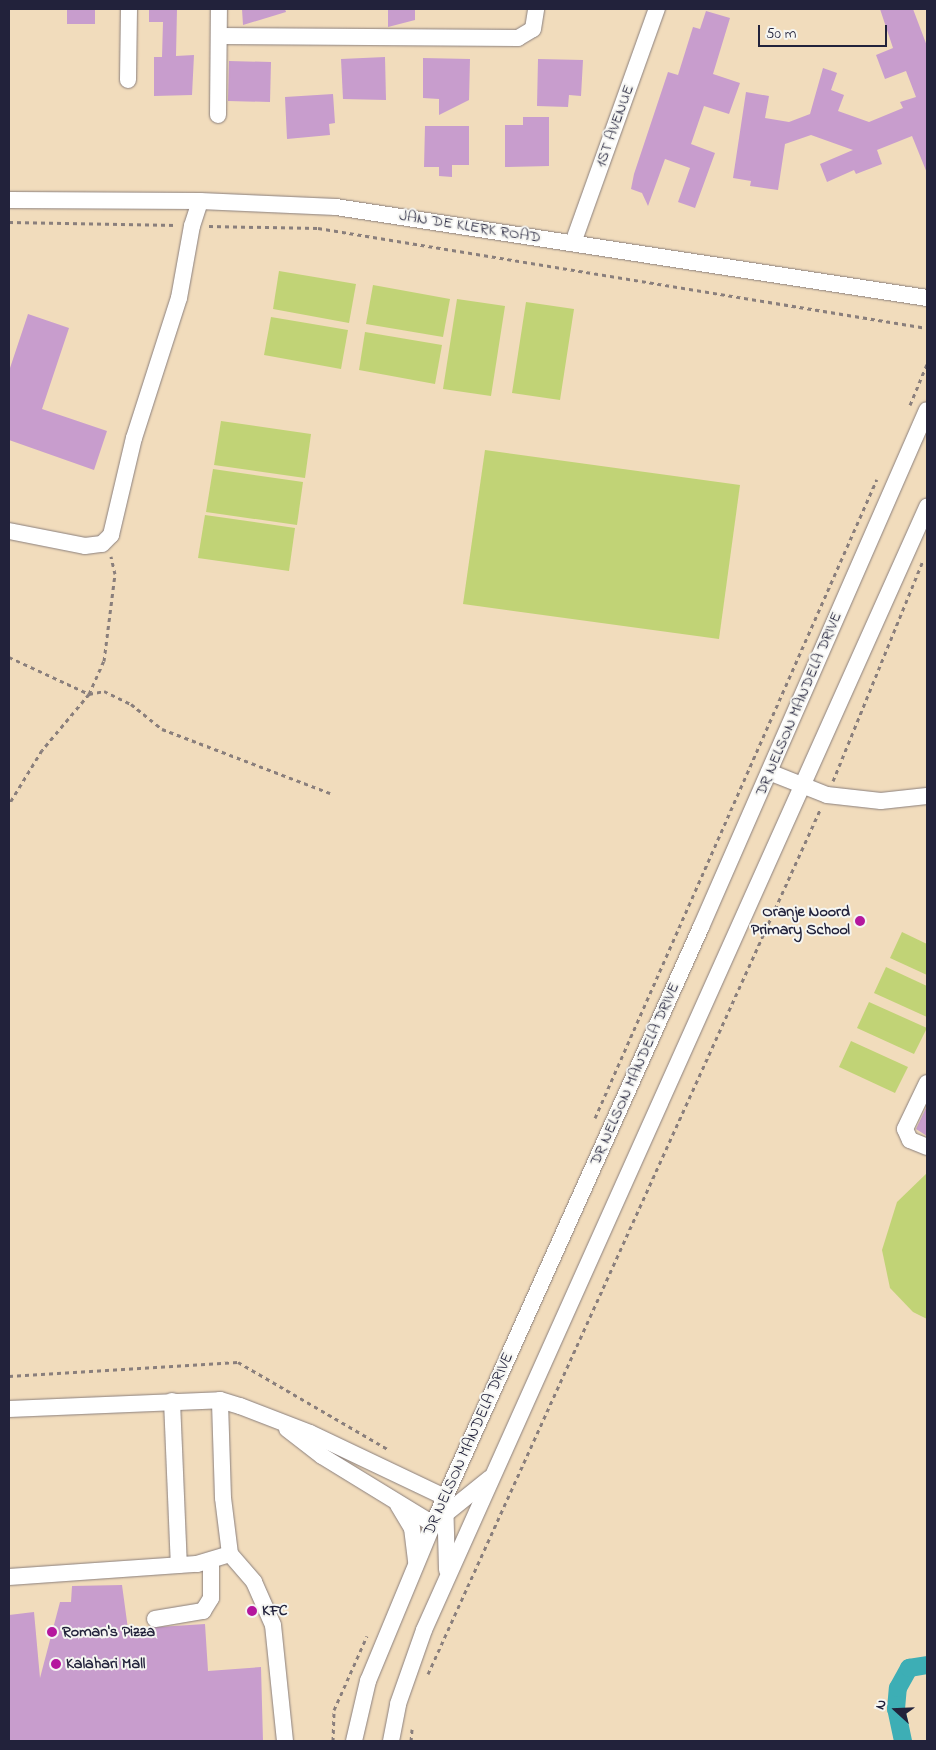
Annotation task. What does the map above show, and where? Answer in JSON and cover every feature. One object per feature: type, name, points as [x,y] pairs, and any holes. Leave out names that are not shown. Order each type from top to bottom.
[{"type":"street","points":[[128,80],[129,9]]},
{"type":"street","points":[[218,115],[219,9]]},
{"type":"street","points":[[218,36],[518,38],[533,29],[536,9]]},
{"type":"street","name":"1ST AVENUE","points":[[573,243],[657,9]]},
{"type":"street","name":"JAN DE KLERK ROAD","points":[[9,200],[200,202],[336,207],[927,298]]},
{"type":"street","points":[[9,531],[85,546],[95,546],[107,540],[114,528],[134,438],[178,298],[192,226],[200,202]]},
{"type":"street","name":"DR NELSON MANDELA DRIVE","points":[[354,1741],[368,1681],[432,1524],[769,772],[927,410]]},
{"type":"street","points":[[391,1741],[410,1668],[447,1580],[804,786],[927,507]]},
{"type":"street","points":[[769,772],[827,795],[882,801],[927,796]]},
{"type":"street","points":[[927,1083],[905,1133],[910,1140],[927,1147]]},
{"type":"street","points":[[9,1409],[220,1400],[310,1433],[445,1497],[447,1515],[447,1580]]},
{"type":"street","points":[[220,1400],[223,1498],[230,1554],[254,1582],[272,1625],[281,1681],[285,1741]]},
{"type":"street","points":[[172,1402],[179,1565]]},
{"type":"street","points":[[280,1423],[304,1444],[432,1524],[447,1515],[495,1473]]},
{"type":"street","points":[[398,1504],[412,1528],[416,1564]]},
{"type":"street","points":[[9,1577],[179,1565],[211,1561],[230,1554]]},
{"type":"street","points":[[155,1619],[204,1611],[211,1598],[211,1561]]},
{"type":"path","points":[[9,222],[318,228],[927,328]]},
{"type":"path","points":[[907,410],[927,364]]},
{"type":"path","points":[[591,1128],[879,474]]},
{"type":"path","points":[[9,804],[42,750],[89,694],[104,661],[115,574],[107,540]]},
{"type":"path","points":[[425,1681],[827,795],[927,550]]},
{"type":"path","points":[[9,658],[89,694],[104,691],[131,704],[162,729],[330,793]]},
{"type":"path","points":[[333,1741],[334,1710],[369,1630]]},
{"type":"path","points":[[411,1741],[412,1724]]},
{"type":"green space","points":[[279,271],[356,284],[349,323],[273,309]]},
{"type":"green space","points":[[373,285],[450,299],[443,337],[366,324]]},
{"type":"green space","points":[[457,299],[505,306],[491,396],[443,389]]},
{"type":"green space","points":[[526,302],[574,309],[560,400],[512,393]]},
{"type":"green space","points":[[271,317],[348,330],[341,369],[264,355]]},
{"type":"green space","points":[[365,332],[442,345],[435,384],[359,370]]},
{"type":"green space","points":[[221,421],[311,434],[305,478],[214,465]]},
{"type":"green space","points":[[485,450],[740,485],[719,639],[463,604]]},
{"type":"green space","points":[[213,469],[303,482],[297,525],[206,512]]},
{"type":"green space","points":[[205,515],[295,528],[289,571],[198,558]]},
{"type":"green space","points":[[902,932],[927,944],[927,975],[890,958]]},
{"type":"green space","points":[[886,967],[927,986],[927,1017],[874,993]]},
{"type":"green space","points":[[869,1002],[927,1028],[914,1054],[857,1028]]},
{"type":"green space","points":[[851,1041],[908,1067],[895,1093],[839,1067]]},
{"type":"green space","points":[[927,1173],[927,1319],[913,1312],[890,1288],[882,1250],[897,1202]]},
{"type":"building","points":[[67,9],[95,9],[95,24],[67,24]]},
{"type":"building","points":[[149,9],[177,9],[176,56],[194,55],[192,95],[154,96],[154,57],[162,57],[163,22],[149,22]]},
{"type":"building","points":[[242,9],[285,9],[286,12],[243,25]]},
{"type":"building","points":[[388,9],[415,9],[415,20],[388,27]]},
{"type":"building","points":[[880,9],[913,9],[927,46],[927,173],[912,136],[877,150],[882,164],[856,174],[854,170],[827,182],[820,164],[853,150],[811,135],[785,144],[778,190],[750,186],[751,181],[733,178],[746,92],[769,96],[765,118],[789,122],[810,114],[823,68],[837,73],[831,90],[844,95],[838,111],[869,122],[903,108],[900,102],[916,97],[906,71],[885,79],[876,55],[893,48]]},
{"type":"building","points":[[706,11],[730,18],[713,74],[740,83],[729,114],[704,106],[691,144],[715,153],[695,208],[678,202],[690,168],[665,159],[648,206],[642,193],[631,189],[634,174],[668,72],[678,75],[693,27],[700,29]]},
{"type":"building","points":[[385,57],[386,100],[343,99],[341,59]]},
{"type":"building","points":[[423,58],[470,59],[469,100],[439,115],[439,99],[423,98]]},
{"type":"building","points":[[538,59],[583,60],[581,96],[569,95],[568,107],[537,106]]},
{"type":"building","points":[[229,61],[271,62],[270,102],[228,101]]},
{"type":"building","points":[[333,94],[335,123],[329,124],[330,135],[287,139],[285,97]]},
{"type":"building","points":[[523,117],[549,117],[549,166],[505,167],[505,125],[523,125]]},
{"type":"building","points":[[425,126],[469,126],[469,165],[452,165],[452,177],[439,176],[439,167],[424,167]]},
{"type":"building","points":[[28,314],[69,328],[42,409],[107,431],[94,470],[9,440],[9,371]]},
{"type":"building","points":[[927,1106],[927,1136],[916,1129]]},
{"type":"building","name":"Kalahari Mall","points":[[122,1585],[128,1629],[205,1624],[208,1671],[261,1667],[263,1741],[9,1741],[9,1615],[34,1612],[40,1678],[60,1602],[71,1602],[72,1586]]},
{"type":"waterway","points":[[903,1741],[896,1709],[898,1688],[909,1668],[927,1665]]},
{"type":"place","name":"Oranje Noord Primary School","points":[[860,921]]},
{"type":"place","name":"KFC","points":[[252,1611]]},
{"type":"place","name":"Roman's Pizza","points":[[52,1632]]},
{"type":"place","name":"Kalahari Mall","points":[[56,1664]]}]
